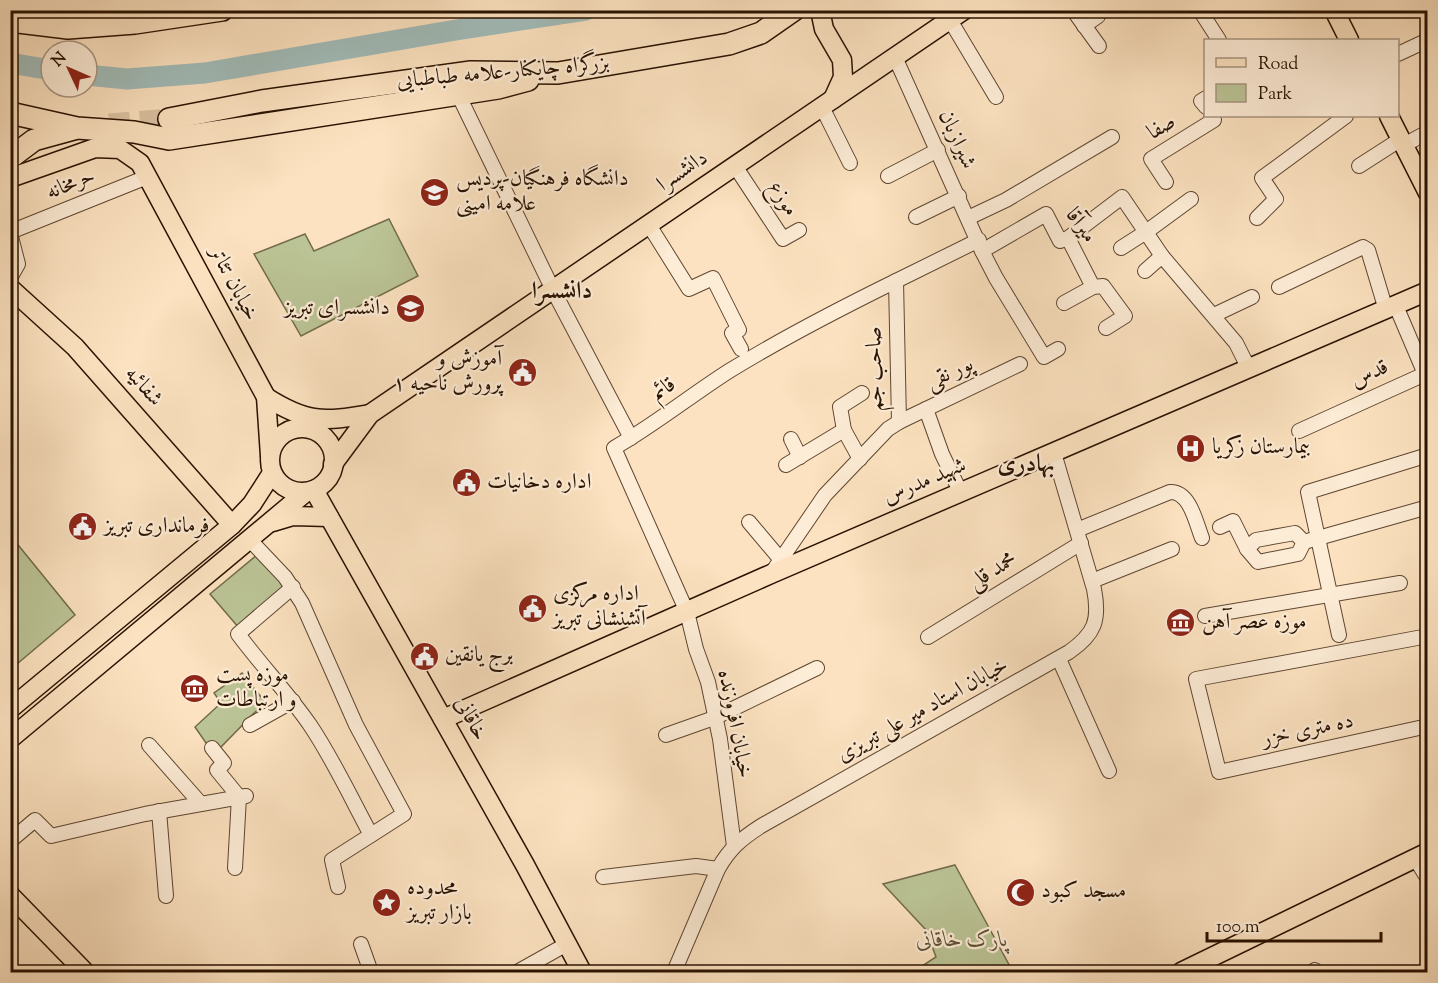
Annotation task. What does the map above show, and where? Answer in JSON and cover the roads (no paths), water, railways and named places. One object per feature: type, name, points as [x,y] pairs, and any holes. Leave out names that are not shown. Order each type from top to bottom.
[{"type":"highway","points":[[10,21],[68,28],[135,23],[222,10]]},
{"type":"highway","name":"بزرگراه چایکنار-علامه طباطبایی","points":[[169,118],[262,101],[471,72],[558,73],[729,44],[761,33],[794,10]]},
{"type":"highway","points":[[10,113],[76,128],[134,132],[170,139],[498,88],[558,73]]},
{"type":"highway","points":[[10,159],[34,140],[76,128]]},
{"type":"main road","points":[[820,10],[824,29],[842,60],[843,77],[828,103]]},
{"type":"main road","points":[[1334,10],[1348,39]]},
{"type":"main road","name":"دانشسرا","points":[[370,414],[957,15]]},
{"type":"main road","points":[[1390,117],[1425,181]]},
{"type":"main road","name":"خیابان تئاتر","points":[[10,178],[95,148],[120,149],[140,163],[266,397],[271,465]]},
{"type":"main road","name":"شفائیه","points":[[10,288],[75,347],[232,525]]},
{"type":"main road","name":"شهید مدرس","points":[[443,719],[687,612],[776,567],[961,493],[1428,291]]},
{"type":"main road","points":[[266,397],[301,416],[324,421],[370,414]]},
{"type":"main road","points":[[10,740],[249,539],[327,479],[333,464],[370,414]]},
{"type":"main road","points":[[10,709],[232,525],[252,504],[271,465],[276,441],[282,435],[289,431],[306,429],[321,435],[327,441],[333,456],[333,464]]},
{"type":"main road","points":[[271,465],[282,486],[290,490],[310,491]]},
{"type":"main road","name":"خاقانی","points":[[310,491],[329,517],[582,972]]},
{"type":"main road","points":[[269,523],[293,516],[329,517]]},
{"type":"main road","points":[[1181,972],[1422,855]]},
{"type":"main road","points":[[10,895],[85,972]]},
{"type":"street","points":[[1073,10],[1099,46]]},
{"type":"street","points":[[1203,10],[1201,12],[1218,39]]},
{"type":"street","points":[[957,15],[996,97]]},
{"type":"street","points":[[1084,26],[1098,16]]},
{"type":"street","points":[[1399,54],[1428,40]]},
{"type":"street","name":"شیرازبان","points":[[895,57],[996,278],[1044,357],[1058,349]]},
{"type":"street","points":[[458,94],[553,290],[631,438]]},
{"type":"street","points":[[828,103],[850,163]]},
{"type":"street","name":"صفا","points":[[1166,182],[1151,159],[1214,120],[1212,117]]},
{"type":"street","points":[[1257,218],[1280,195],[1262,178],[1345,117]]},
{"type":"street","points":[[1359,166],[1403,142],[1428,132]]},
{"type":"street","points":[[968,218],[1006,200],[1112,137]]},
{"type":"street","points":[[888,176],[938,150]]},
{"type":"street","name":"موزع","points":[[735,166],[783,239],[800,230]]},
{"type":"street","name":"حرمخانه","points":[[10,278],[18,264],[10,233],[147,177]]},
{"type":"street","points":[[916,217],[959,196]]},
{"type":"street","points":[[1068,238],[1122,197],[1182,282],[1214,315],[1236,343],[1249,369]]},
{"type":"street","points":[[1121,248],[1191,199]]},
{"type":"street","name":"میرآقا","points":[[980,245],[1046,214],[1060,241],[1068,238],[1098,286],[1125,316],[1107,328]]},
{"type":"street","points":[[649,225],[689,289],[713,278],[739,330],[732,333],[741,349]]},
{"type":"street","points":[[896,281],[980,245]]},
{"type":"street","points":[[1279,287],[1363,247],[1368,250],[1391,308]]},
{"type":"street","points":[[1145,271],[1162,256]]},
{"type":"street","name":"صاحب جم","points":[[776,567],[825,495],[888,429],[899,422],[896,281]]},
{"type":"street","name":"قائم","points":[[687,612],[614,448],[726,373],[781,340],[896,281]]},
{"type":"street","points":[[1064,303],[1098,286]]},
{"type":"street","points":[[1214,315],[1252,297]]},
{"type":"street","name":"قدس","points":[[1299,431],[1425,374],[1391,308]]},
{"type":"street","name":"پور نقی","points":[[899,422],[1020,364]]},
{"type":"street","points":[[860,459],[844,430],[840,408],[862,393]]},
{"type":"street","points":[[926,409],[942,454],[961,493]]},
{"type":"street","points":[[786,465],[844,430]]},
{"type":"street","points":[[791,439],[800,457]]},
{"type":"street","name":"خیابان استاد میر علی تبریزی","points":[[674,972],[718,869],[738,841],[760,826],[1084,642],[1093,626],[1098,609],[1092,581],[1054,453]]},
{"type":"street","points":[[1339,636],[1330,594],[1311,540],[1308,492],[1428,455]]},
{"type":"street","name":"محمد قلی","points":[[928,637],[1079,537],[1170,492],[1180,494],[1187,502],[1202,538]]},
{"type":"street","points":[[1220,527],[1233,521],[1247,549],[1258,562],[1298,554],[1311,540],[1428,507]]},
{"type":"street","points":[[749,522],[776,567]]},
{"type":"street","points":[[1247,549],[1256,540],[1295,533],[1311,540]]},
{"type":"street","points":[[249,539],[293,587],[312,620],[356,725],[404,814],[332,860],[338,887]]},
{"type":"street","points":[[1092,581],[1172,549]]},
{"type":"street","points":[[1205,616],[1400,583]]},
{"type":"street","points":[[293,587],[238,633],[293,701],[324,746],[371,835]]},
{"type":"street","name":"خیابان افروزنده","points":[[687,612],[696,649],[708,682],[720,739],[734,846]]},
{"type":"street","name":"ده متری خزر","points":[[1428,636],[1196,679],[1219,772],[1428,726]]},
{"type":"street","points":[[1059,658],[1109,771]]},
{"type":"street","points":[[666,735],[714,718],[817,668]]},
{"type":"street","points":[[250,725],[293,701]]},
{"type":"street","points":[[149,745],[201,804]]},
{"type":"street","points":[[212,748],[224,763],[217,770],[242,796],[235,868]]},
{"type":"street","points":[[10,841],[35,820],[51,836],[159,811],[242,796]]},
{"type":"street","points":[[159,811],[166,896]]},
{"type":"street","points":[[1422,855],[1428,879]]},
{"type":"street","points":[[603,877],[696,866],[718,869]]},
{"type":"street","points":[[361,944],[371,972]]},
{"type":"street","points":[[517,972],[567,944]]},
{"type":"waterway","points":[[99,76],[127,79],[205,73],[586,10]]},
{"type":"waterway","points":[[10,63],[39,68]]},
{"type":"tunnel","points":[[109,124],[169,119]]},
{"type":"place","name":"دانشگاه فرهنگیان-پردیس علامه امینی","points":[[435,193]]},
{"type":"place","name":"دانشسرای تبریز","points":[[411,309]]},
{"type":"place","name":"آموزش و پرورش ناحیه ۱","points":[[523,373]]},
{"type":"place","name":"بیمارستان زکریا","points":[[1191,448]]},
{"type":"place","name":"اداره دخانیات","points":[[466,483]]},
{"type":"place","name":"فرمانداری تبریز","points":[[83,527]]},
{"type":"place","name":"اداره مرکزی آتشنشانی تبریز","points":[[532,608]]},
{"type":"place","name":"موزه عصر آهن","points":[[1181,623]]},
{"type":"place","name":"برج یانقین","points":[[424,656]]},
{"type":"place","name":"موزه پست و ارتباطات","points":[[195,689]]},
{"type":"place","name":"مسجد کبود","points":[[1020,892]]},
{"type":"place","name":"محدوده بازار تبریز","points":[[386,902]]},
{"type":"district","name":"دانشسرا","points":[[562,292]]},
{"type":"district","name":"بهادری","points":[[1026,465]]},
{"type":"park label","name":"پارک خاقانی","points":[[962,941]]}]
